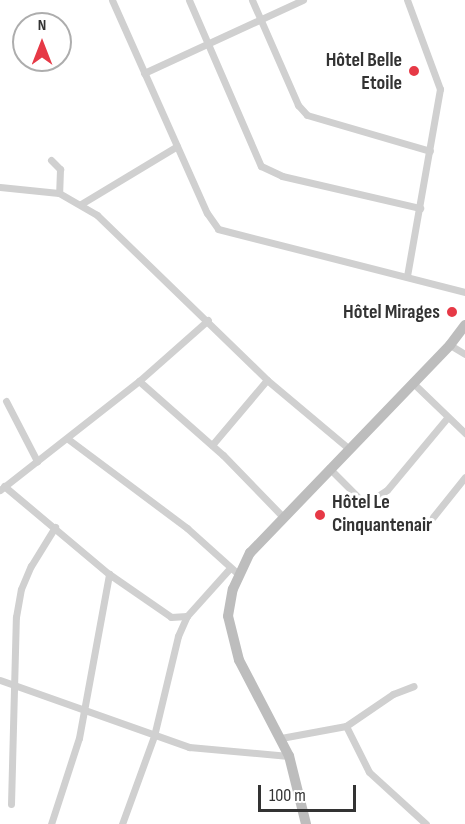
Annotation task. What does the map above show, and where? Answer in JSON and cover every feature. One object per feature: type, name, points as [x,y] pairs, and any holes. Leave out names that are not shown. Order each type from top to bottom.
[{"type":"street","points":[[112,0],[177,146],[218,229],[465,292]]},
{"type":"street","points":[[189,0],[261,166],[282,176],[420,208]]},
{"type":"street","points":[[252,0],[298,105],[307,116],[430,151]]},
{"type":"street","points":[[144,73],[207,41],[303,0]]},
{"type":"street","points":[[407,0],[440,89],[407,276]]},
{"type":"street","points":[[81,204],[177,146]]},
{"type":"street","points":[[51,160],[60,169],[59,193]]},
{"type":"street","points":[[0,187],[59,193],[81,204],[208,320],[267,380],[348,448]]},
{"type":"street","points":[[179,632],[171,617],[109,574],[55,528],[2,488],[68,439],[208,320]]},
{"type":"street","points":[[122,824],[154,736],[179,632],[187,616],[234,571],[348,448],[450,345],[465,325]]},
{"type":"street","points":[[450,345],[465,354]]},
{"type":"street","points":[[212,445],[267,380]]},
{"type":"street","points":[[139,381],[212,445],[283,517]]},
{"type":"street","points":[[412,382],[465,433]]},
{"type":"street","points":[[6,401],[37,461]]},
{"type":"street","points":[[329,468],[360,499],[375,498],[387,490],[447,418]]},
{"type":"street","points":[[68,439],[187,528],[234,571]]},
{"type":"street","points":[[433,517],[465,477]]},
{"type":"street","points":[[10,804],[13,684],[21,589],[55,528]]},
{"type":"street","points":[[234,571],[229,605],[230,628],[239,660],[289,756],[306,824]]},
{"type":"street","points":[[51,824],[86,709],[109,574]]},
{"type":"street","points":[[171,617],[187,616]]},
{"type":"street","points":[[0,681],[86,709],[189,747],[289,756]]},
{"type":"street","points":[[281,738],[346,726],[393,694],[414,686]]},
{"type":"street","points":[[346,726],[369,772],[426,824]]},
{"type":"place","name":"Hôtel Belle Etoile","points":[[414,71]]},
{"type":"place","name":"Hôtel Mirages","points":[[452,312]]},
{"type":"place","name":"Hôtel Le Cinquantenair","points":[[320,515]]}]
